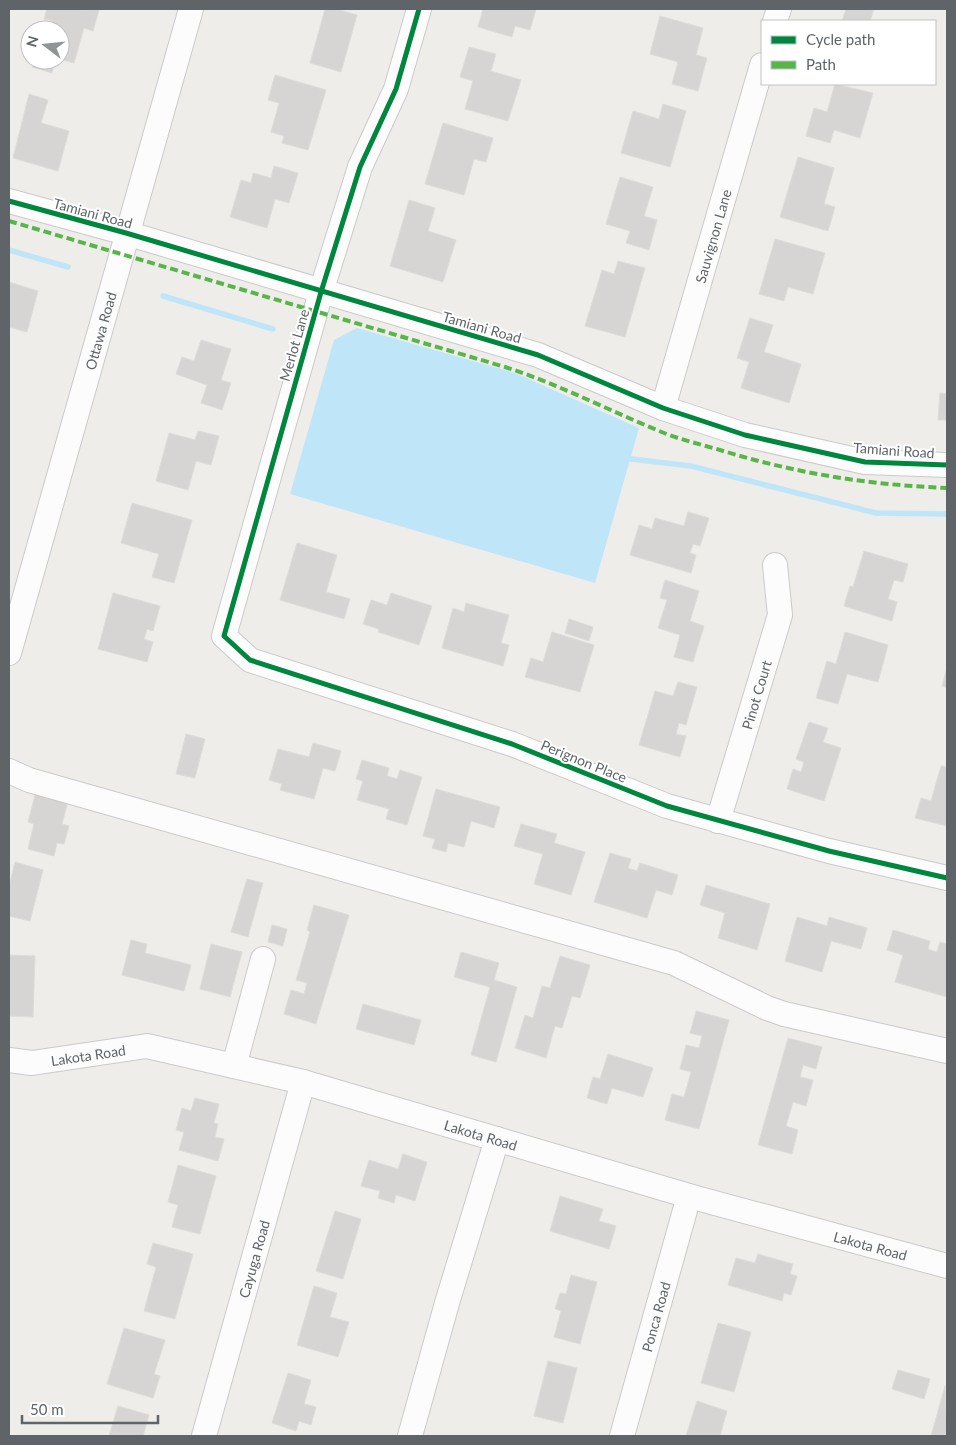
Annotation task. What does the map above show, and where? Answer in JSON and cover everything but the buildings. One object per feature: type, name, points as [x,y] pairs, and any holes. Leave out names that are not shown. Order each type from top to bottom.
[{"type":"street","name":"Ottawa Road","points":[[9,653],[126,233],[191,9]]},
{"type":"street","name":"Merlot Lane","points":[[224,636],[321,292],[360,167],[396,89],[419,9]]},
{"type":"street","name":"Sauvignon Lane","points":[[663,408],[761,69]]},
{"type":"street","name":"Tamiani Road","points":[[9,201],[126,233],[538,355],[663,408],[745,435],[865,462],[947,465]]},
{"type":"street","name":"Pinot Court","points":[[718,821],[780,615],[775,565]]},
{"type":"street","name":"Perignon Place","points":[[224,636],[250,660],[512,744],[667,806],[829,851],[947,878]]},
{"type":"street","points":[[9,771],[38,783],[674,963],[767,1008],[784,1014],[947,1051]]},
{"type":"street","points":[[234,1066],[263,959]]},
{"type":"street","name":"Lakota Road","points":[[9,1060],[32,1063],[147,1046],[303,1082],[689,1196],[947,1266]]},
{"type":"street","name":"Cayuga Road","points":[[204,1436],[303,1082]]},
{"type":"street","points":[[410,1436],[447,1303],[497,1139]]},
{"type":"street","name":"Ponca Road","points":[[622,1436],[689,1196]]},
{"type":"water","points":[[357,328],[515,373],[639,428],[595,583],[290,494],[334,340]]},
{"type":"waterway","points":[[9,250],[68,267]]},
{"type":"waterway","points":[[163,296],[273,329]]},
{"type":"waterway","points":[[623,458],[691,466],[876,513],[947,514]]},
{"type":"marked path","points":[[9,221],[505,367],[547,382],[669,435],[688,441],[804,471],[860,481],[947,488]]},
{"type":"cycle path","points":[[419,9],[396,89],[360,167],[321,292],[224,636],[250,660],[512,744],[667,806],[829,851],[947,878]]},
{"type":"cycle path","points":[[9,201],[126,233],[538,355],[663,408],[745,435],[865,462],[947,465]]}]
